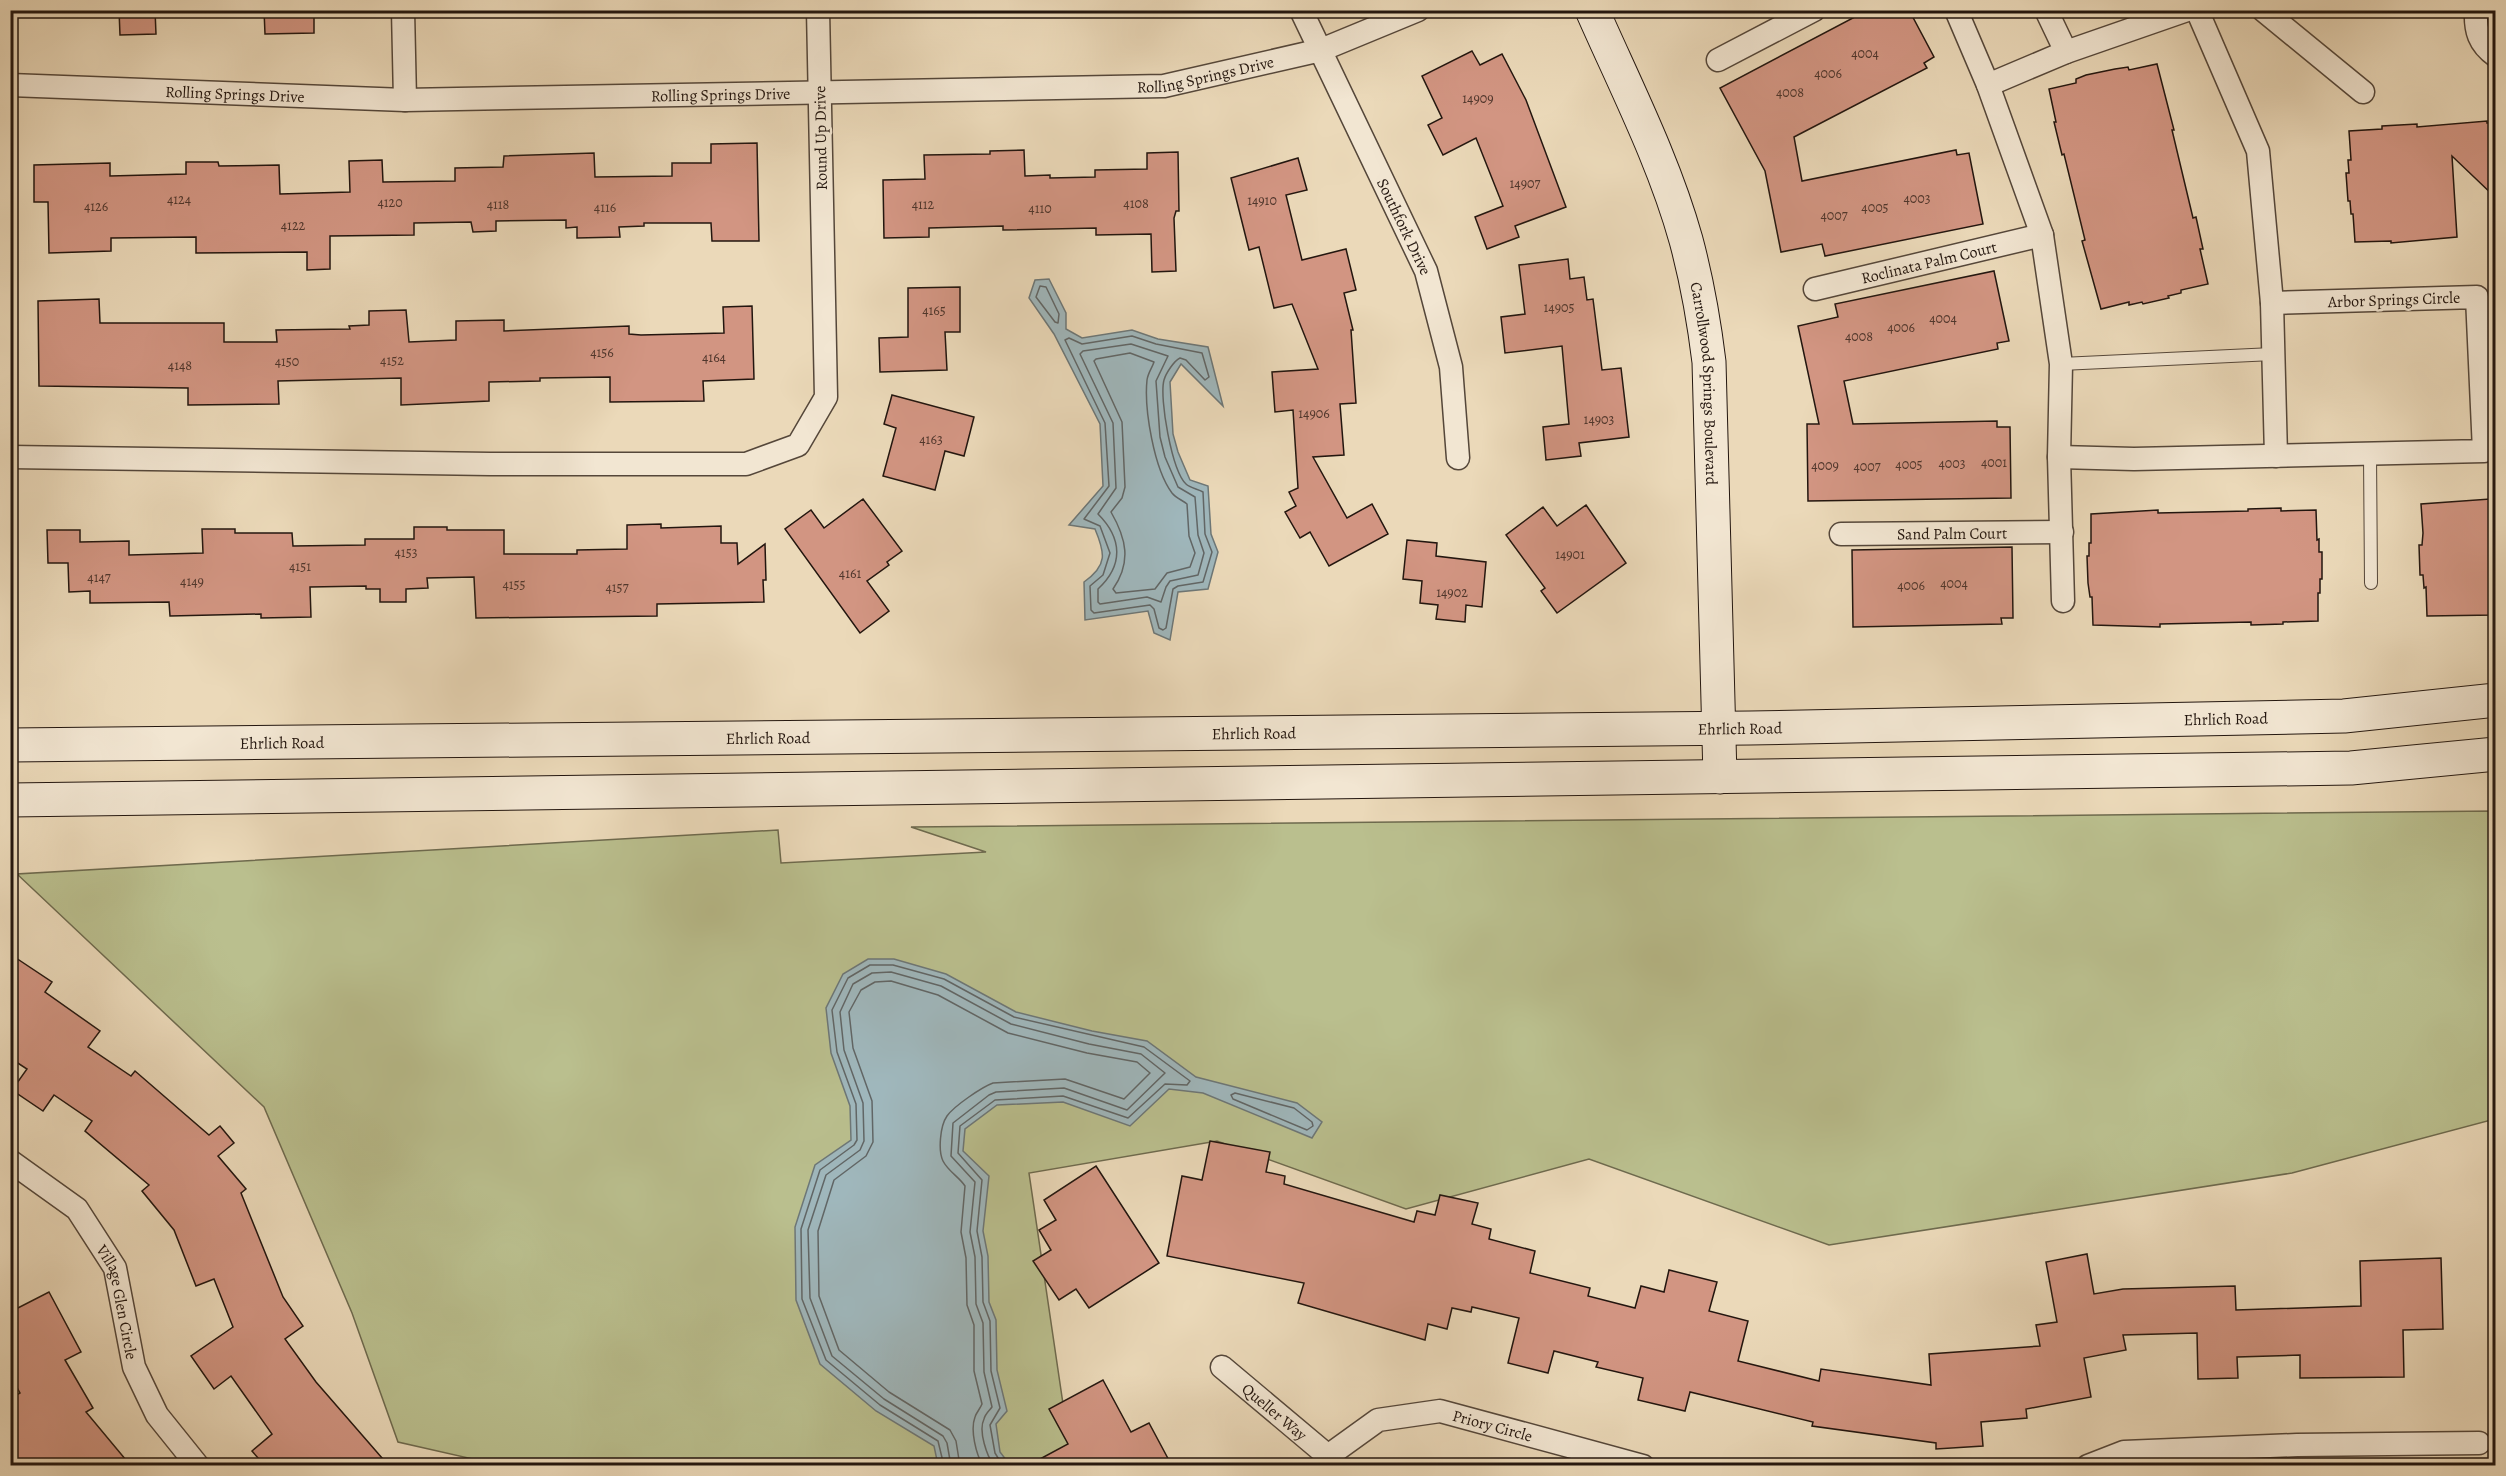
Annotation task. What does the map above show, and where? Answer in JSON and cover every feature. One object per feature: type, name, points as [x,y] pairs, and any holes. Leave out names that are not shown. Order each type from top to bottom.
[{"type":"main road","name":"Carrollwood Springs Boulevard","points":[[1592,10],[1638,112],[1662,174],[1685,238],[1702,309],[1709,362],[1720,777]]},
{"type":"main road","name":"Ehrlich Road","points":[[10,745],[1719,728],[2344,716],[2496,700]]},
{"type":"main road","points":[[10,800],[2351,768],[2496,754]]},
{"type":"street","points":[[403,10],[405,100]]},
{"type":"street","name":"Round Up Drive","points":[[10,457],[490,464],[746,464],[798,445],[826,398],[818,10]]},
{"type":"street","name":"Southfork Drive","points":[[1301,10],[1426,271],[1451,367],[1458,458]]},
{"type":"street","name":"Rolling Springs Drive","points":[[10,85],[405,100],[1164,86],[1321,50],[1418,10]]},
{"type":"street","points":[[1718,60],[1814,10]]},
{"type":"street","points":[[1956,10],[1988,85],[2042,235],[2061,364],[2059,457],[2064,601]]},
{"type":"street","points":[[2046,10],[2066,52]]},
{"type":"street","points":[[1988,85],[2066,52],[2187,10]]},
{"type":"street","points":[[2197,10],[2258,151],[2272,303],[2276,456]]},
{"type":"street","points":[[2263,10],[2363,92]]},
{"type":"street","points":[[2476,10],[2475,24],[2478,37],[2486,49],[2496,56]]},
{"type":"street","name":"Roclinata Palm Court","points":[[1815,289],[2042,235]]},
{"type":"street","name":"Arbor Springs Circle","points":[[2059,457],[2134,459],[2484,451],[2477,297],[2272,303]]},
{"type":"street","name":"Sand Palm Court","points":[[1841,534],[2062,532]]},
{"type":"street","name":"Village Glen Circle","points":[[10,1161],[77,1209],[115,1268],[134,1367],[157,1415],[198,1466]]},
{"type":"street","name":"Queller Way","points":[[1222,1367],[1326,1461]]},
{"type":"street","name":"Priory Circle","points":[[1326,1461],[1378,1420],[1440,1411],[1642,1466]]},
{"type":"street","points":[[2088,1466],[2124,1452],[2298,1455],[2479,1443]]},
{"type":"lane","points":[[2061,364],[2273,354]]},
{"type":"lane","points":[[2370,454],[2371,583]]},
{"type":"green space","points":[[2495,811],[2495,1119],[2292,1173],[1829,1245],[1589,1159],[1406,1209],[1217,1141],[1029,1173],[1072,1465],[474,1465],[473,1459],[398,1442],[352,1313],[264,1107],[17,874],[778,830],[781,863],[986,852],[911,827]]},
{"type":"water","points":[[1049,279],[1066,313],[1066,329],[1082,338],[1132,330],[1158,339],[1208,347],[1223,406],[1181,364],[1170,382],[1173,434],[1178,452],[1190,480],[1208,486],[1211,534],[1218,552],[1208,589],[1178,592],[1170,640],[1154,633],[1148,611],[1085,620],[1084,582],[1101,564],[1101,545],[1095,529],[1069,525],[1103,486],[1100,424],[1054,334],[1029,298],[1035,280]]},
{"type":"water","points":[[868,959],[894,959],[946,974],[1016,1012],[1092,1031],[1147,1041],[1196,1077],[1297,1103],[1322,1122],[1312,1138],[1203,1093],[1169,1089],[1130,1126],[1063,1102],[997,1105],[965,1129],[963,1151],[989,1176],[983,1231],[988,1256],[989,1302],[996,1320],[997,1370],[1007,1411],[996,1424],[1000,1452],[1010,1465],[938,1465],[934,1446],[876,1411],[820,1364],[796,1300],[795,1227],[815,1165],[851,1140],[850,1106],[831,1053],[826,1008],[843,974]]},
{"type":"building","points":[[119,10],[155,10],[156,34],[120,35]]},
{"type":"building","points":[[264,10],[314,10],[314,33],[265,34]]},
{"type":"building","points":[[1868,10],[1909,10],[1934,57],[1924,63],[1927,68],[1794,137],[1802,181],[1956,150],[1957,155],[1969,153],[1983,224],[1825,256],[1822,244],[1781,252],[1765,171],[1720,88]]},
{"type":"building","points":[[1472,51],[1480,65],[1502,54],[1526,100],[1566,207],[1515,226],[1519,237],[1487,249],[1475,217],[1503,206],[1476,138],[1443,155],[1428,125],[1442,118],[1422,76]]},
{"type":"building","points":[[2157,64],[2193,218],[2196,217],[2208,284],[2181,290],[2181,293],[2168,296],[2169,298],[2143,304],[2142,302],[2129,305],[2129,302],[2101,309],[2082,241],[2085,240],[2054,122],[2056,122],[2049,89],[2076,83],[2076,79],[2086,75]]},
{"type":"building","points":[[2487,121],[2487,123],[2496,123],[2496,198],[2452,156],[2457,237],[2391,243],[2391,241],[2355,242],[2346,173],[2349,173],[2348,160],[2351,160],[2349,131],[2382,129],[2382,126],[2417,124],[2417,127]]},
{"type":"building","points":[[757,143],[759,241],[712,241],[711,223],[644,223],[644,226],[619,227],[620,237],[577,238],[577,227],[566,228],[566,220],[496,221],[496,231],[473,232],[471,222],[414,223],[414,235],[330,236],[330,269],[307,270],[307,252],[196,253],[196,237],[111,238],[111,251],[49,253],[48,202],[34,202],[34,165],[110,163],[110,176],[186,174],[186,162],[218,162],[219,166],[279,165],[280,194],[350,192],[349,161],[382,160],[383,182],[455,181],[455,168],[503,167],[504,156],[594,153],[595,177],[672,176],[672,163],[711,163],[711,144]]},
{"type":"building","points":[[1024,150],[1025,176],[1050,175],[1050,178],[1095,177],[1095,170],[1147,169],[1147,153],[1178,152],[1179,211],[1176,211],[1174,218],[1176,271],[1152,272],[1151,234],[1096,235],[1096,228],[1003,230],[1003,226],[929,228],[929,237],[884,238],[883,180],[925,179],[924,155],[990,154],[990,151]]},
{"type":"building","points":[[1298,158],[1307,190],[1286,195],[1302,260],[1346,249],[1356,290],[1344,293],[1353,330],[1351,330],[1356,403],[1340,404],[1344,455],[1313,457],[1347,518],[1372,504],[1388,534],[1329,566],[1310,532],[1300,538],[1285,512],[1296,506],[1289,492],[1298,488],[1293,410],[1275,412],[1272,372],[1318,369],[1292,304],[1274,308],[1259,247],[1249,250],[1231,178]]},
{"type":"building","points":[[1568,259],[1570,279],[1584,277],[1587,300],[1593,299],[1602,370],[1621,368],[1629,437],[1579,443],[1581,456],[1546,460],[1543,427],[1569,424],[1562,346],[1505,353],[1501,317],[1525,314],[1519,265]]},
{"type":"building","points":[[1994,271],[2009,341],[1997,343],[1998,349],[1844,381],[1853,424],[1997,421],[1997,427],[2010,427],[2011,498],[1808,501],[1807,424],[1819,424],[1798,326],[1838,317],[1835,304]]},
{"type":"building","points":[[960,287],[960,332],[945,332],[947,370],[880,372],[879,338],[908,337],[908,288]]},
{"type":"building","points":[[99,299],[100,323],[224,323],[224,342],[277,342],[276,330],[350,329],[349,326],[369,325],[369,311],[406,310],[409,342],[456,340],[456,321],[504,320],[504,331],[629,326],[629,334],[641,335],[724,333],[723,307],[752,306],[754,379],[703,381],[704,401],[610,402],[610,377],[540,378],[540,381],[489,382],[489,401],[401,405],[401,378],[278,381],[279,404],[188,405],[188,388],[39,386],[38,301]]},
{"type":"building","points":[[892,395],[974,417],[964,456],[945,451],[935,490],[883,476],[896,428],[884,424]]},
{"type":"building","points":[[863,499],[902,551],[887,562],[889,565],[867,581],[889,611],[860,633],[785,529],[811,510],[824,528]]},
{"type":"building","points":[[2490,499],[2490,501],[2496,501],[2495,615],[2427,616],[2426,587],[2424,588],[2423,575],[2420,575],[2419,545],[2422,545],[2423,533],[2421,504]]},
{"type":"building","points":[[1586,505],[1626,563],[1557,613],[1541,591],[1545,588],[1506,535],[1543,507],[1557,526]]},
{"type":"building","points":[[2281,508],[2281,511],[2316,510],[2317,540],[2319,539],[2319,552],[2322,552],[2318,621],[2251,625],[2251,622],[2160,624],[2160,627],[2093,625],[2087,556],[2089,556],[2089,543],[2091,543],[2091,514],[2158,510],[2158,513],[2248,511],[2248,509]]},
{"type":"building","points":[[661,524],[661,528],[721,526],[721,543],[737,543],[738,564],[765,544],[764,602],[657,604],[657,616],[476,618],[474,577],[427,578],[428,588],[406,589],[406,602],[380,602],[380,589],[366,589],[366,586],[310,587],[311,617],[261,618],[261,614],[170,616],[169,602],[90,603],[90,591],[69,592],[68,563],[48,563],[47,530],[80,530],[80,542],[129,541],[129,555],[203,553],[202,529],[235,529],[235,533],[292,533],[293,546],[365,545],[365,539],[414,539],[414,527],[447,527],[447,530],[504,530],[504,554],[577,554],[577,550],[627,549],[627,525]]},
{"type":"building","points":[[1407,540],[1437,543],[1436,556],[1486,562],[1482,607],[1466,605],[1465,622],[1436,619],[1438,605],[1420,603],[1422,581],[1403,579]]},
{"type":"building","points":[[2012,547],[2013,618],[2001,618],[2002,624],[1853,627],[1852,550]]},
{"type":"building","points":[[10,954],[52,982],[45,992],[100,1031],[88,1047],[131,1076],[135,1071],[209,1135],[220,1126],[234,1143],[218,1156],[246,1189],[241,1193],[283,1297],[303,1326],[285,1339],[316,1382],[389,1466],[265,1466],[252,1451],[272,1434],[231,1376],[214,1389],[191,1356],[233,1327],[214,1279],[196,1286],[174,1230],[142,1191],[149,1185],[85,1131],[92,1121],[54,1095],[43,1111],[12,1090],[27,1069],[10,1058]]},
{"type":"building","points":[[1210,1141],[1270,1152],[1266,1172],[1285,1176],[1284,1184],[1414,1222],[1417,1211],[1435,1215],[1440,1195],[1478,1203],[1472,1224],[1491,1229],[1489,1239],[1535,1251],[1530,1273],[1590,1288],[1588,1296],[1635,1308],[1641,1286],[1664,1292],[1669,1270],[1717,1282],[1709,1311],[1748,1321],[1738,1361],[1819,1381],[1821,1369],[1931,1385],[1929,1354],[2040,1346],[2036,1325],[2057,1322],[2046,1262],[2087,1254],[2094,1294],[2123,1289],[2235,1286],[2236,1310],[2361,1306],[2360,1261],[2441,1258],[2443,1329],[2403,1330],[2404,1377],[2300,1378],[2300,1355],[2237,1357],[2238,1378],[2198,1379],[2197,1333],[2123,1335],[2126,1350],[2084,1358],[2091,1397],[2026,1409],[2027,1418],[1981,1422],[1983,1446],[1936,1449],[1936,1443],[1812,1426],[1813,1422],[1690,1392],[1685,1411],[1638,1400],[1643,1378],[1596,1367],[1598,1362],[1554,1351],[1548,1373],[1508,1363],[1519,1318],[1472,1307],[1471,1312],[1452,1308],[1447,1329],[1428,1324],[1425,1340],[1298,1303],[1304,1283],[1167,1256],[1182,1176],[1202,1180]]},
{"type":"building","points":[[1096,1166],[1159,1263],[1089,1308],[1076,1289],[1059,1300],[1033,1261],[1051,1250],[1039,1230],[1056,1220],[1044,1200]]},
{"type":"building","points":[[49,1292],[81,1352],[65,1360],[93,1408],[86,1412],[131,1466],[10,1466],[10,1399],[20,1393],[10,1375],[10,1312]]},
{"type":"building","points":[[1103,1380],[1131,1432],[1149,1423],[1172,1466],[1027,1466],[1068,1444],[1049,1409]]}]
